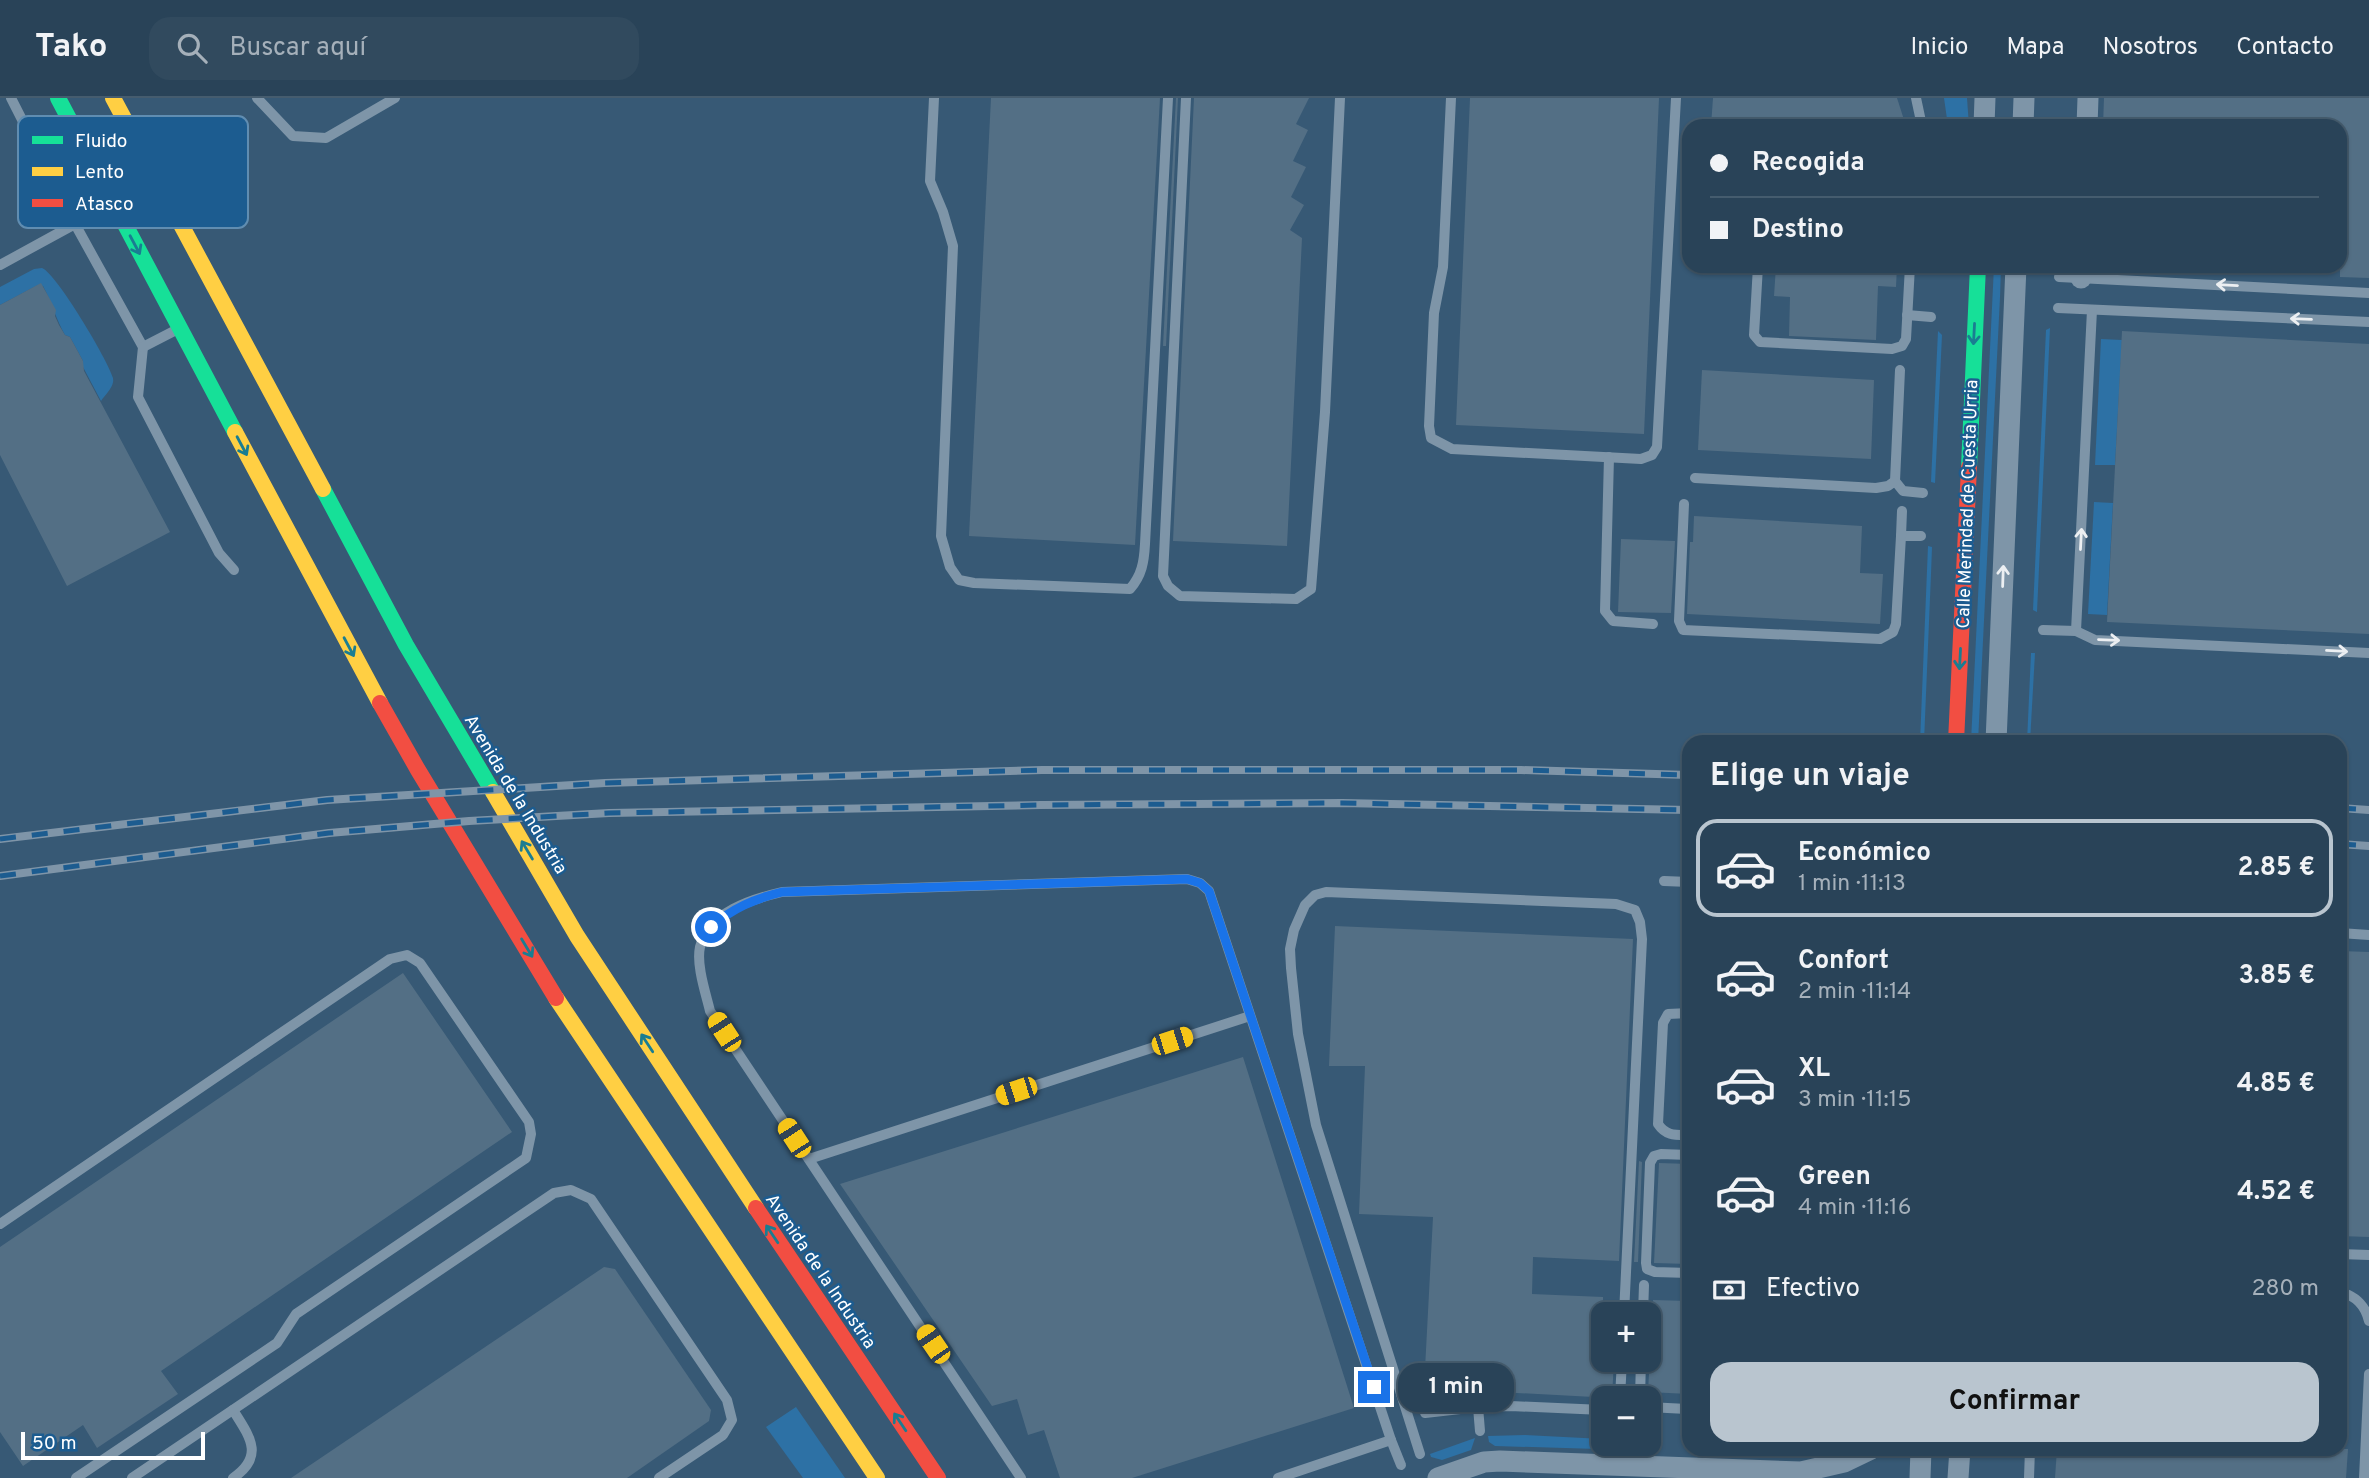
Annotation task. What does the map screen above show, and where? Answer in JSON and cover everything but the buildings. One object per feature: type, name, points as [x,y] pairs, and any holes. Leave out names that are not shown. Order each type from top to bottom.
[{"type":"main road","points":[[58,98],[67,116]]},
{"type":"main road","name":"Avenida de la Industria","points":[[113,98],[123,116]]},
{"type":"main road","points":[[126,228],[379,703],[545,980],[756,1301],[877,1478]]},
{"type":"main road","name":"Avenida de la Industria","points":[[185,228],[406,645],[571,925],[767,1226],[938,1478]]},
{"type":"main road","name":"Calle Merindad de Cuesta Urria","points":[[1956,735],[1978,273]]},
{"type":"street","points":[[2023,119],[2024,98]]},
{"type":"street","points":[[2087,119],[2088,98]]},
{"type":"street","points":[[1984,119],[1985,99]]},
{"type":"street","points":[[1996,735],[2016,273]]},
{"type":"street","points":[[1438,1478],[1484,1462],[1500,1461],[1809,1475],[1856,1456]]},
{"type":"street","points":[[1920,1478],[1921,1456]]},
{"type":"street","points":[[1958,1478],[1960,1456]]},
{"type":"lane","points":[[11,98],[20,116]]},
{"type":"lane","points":[[257,98],[293,136],[326,138],[395,98]]},
{"type":"lane","points":[[934,98],[930,181],[953,246],[941,536],[950,567],[959,580],[974,583],[1130,589],[1143,566],[1145,544],[1168,98]]},
{"type":"lane","points":[[1186,98],[1163,576],[1168,586],[1180,596],[1296,599],[1311,589],[1325,412],[1340,98]]},
{"type":"lane","points":[[1451,98],[1443,267],[1434,313],[1429,426],[1431,438],[1452,450],[1641,459],[1652,455],[1657,447],[1676,98]]},
{"type":"lane","points":[[1916,98],[1920,119]]},
{"type":"lane","points":[[0,265],[68,228]]},
{"type":"lane","points":[[77,228],[143,346],[138,397],[219,553],[234,570]]},
{"type":"lane","points":[[1758,273],[1755,335],[1760,342],[1892,349],[1902,346],[1906,339],[1910,273]]},
{"type":"lane","points":[[2074,274],[2369,293]]},
{"type":"lane","points":[[2058,308],[2369,322]]},
{"type":"lane","points":[[2076,631],[2092,310]]},
{"type":"lane","points":[[1908,315],[1931,317]]},
{"type":"lane","points":[[143,346],[179,328]]},
{"type":"lane","points":[[1900,370],[1895,481],[1903,491],[1923,493]]},
{"type":"lane","points":[[1609,457],[1605,611],[1613,621],[1653,624]]},
{"type":"lane","points":[[1695,478],[1875,488],[1888,486],[1895,481]]},
{"type":"lane","points":[[1684,505],[1679,621],[1683,630],[1880,639],[1893,632],[1896,624],[1902,511]]},
{"type":"lane","points":[[1901,536],[1922,536]]},
{"type":"lane","points":[[2043,629],[2076,631],[2095,640],[2369,653]]},
{"type":"lane","points":[[1021,1478],[710,1011],[701,976],[700,947],[711,927],[730,910],[755,898],[782,892],[1187,879],[1200,883],[1209,891],[1401,1465]]},
{"type":"lane","points":[[1664,881],[1682,882]]},
{"type":"lane","points":[[1420,1454],[1316,1125],[1298,1034],[1290,949],[1294,930],[1305,905],[1315,895],[1326,892],[1616,904],[1635,910],[1642,939],[1625,1302]]},
{"type":"lane","points":[[2347,933],[2369,935]]},
{"type":"lane","points":[[0,1224],[390,959],[407,955],[421,963],[529,1122],[531,1134],[526,1158],[296,1314],[277,1343],[76,1478]]},
{"type":"lane","points":[[1682,1013],[1668,1014],[1663,1023],[1658,1124],[1670,1135],[1682,1135]]},
{"type":"lane","points":[[808,1159],[1250,1016]]},
{"type":"lane","points":[[1682,1155],[1661,1154],[1654,1156],[1650,1163],[1646,1263],[1647,1269],[1655,1272],[1682,1273]]},
{"type":"lane","points":[[132,1478],[554,1193],[571,1190],[592,1199],[727,1400],[732,1420],[723,1435],[659,1478]]},
{"type":"lane","points":[[2347,1254],[2369,1255]]},
{"type":"lane","points":[[1643,1302],[1644,1285]]},
{"type":"lane","points":[[2347,1294],[2366,1308],[2369,1321]]},
{"type":"lane","points":[[2364,1478],[2369,1374]]},
{"type":"lane","points":[[1478,1407],[1480,1431]]},
{"type":"lane","points":[[1425,1413],[1478,1407],[1591,1410]]},
{"type":"lane","points":[[1661,1408],[1682,1409]]},
{"type":"lane","points":[[233,1410],[246,1431],[253,1454],[247,1469],[233,1478]]},
{"type":"lane","points":[[1278,1478],[1391,1440]]},
{"type":"lane","points":[[2029,1478],[2030,1456]]},
{"type":"shaded area","points":[[1944,98],[1967,98],[1968,119],[1947,119]]},
{"type":"shaded area","points":[[42,268],[49,273],[69,300],[109,368],[113,384],[101,401],[70,337],[65,335],[43,286],[38,285],[0,305],[0,287],[34,269]]},
{"type":"shaded area","points":[[1994,273],[2001,273],[1978,735],[1971,735]]},
{"type":"shaded area","points":[[2050,328],[2037,612],[2033,610],[2046,330]]},
{"type":"shaded area","points":[[1938,331],[1942,335],[1935,483],[1931,482]]},
{"type":"shaded area","points":[[2101,339],[2122,340],[2115,465],[2095,465]]},
{"type":"shaded area","points":[[2094,502],[2113,503],[2107,615],[2088,614]]},
{"type":"shaded area","points":[[1928,546],[1932,547],[1931,574],[1924,735],[1920,735]]},
{"type":"shaded area","points":[[2031,653],[2035,653],[2030,735],[2027,735]]},
{"type":"shaded area","points":[[796,1407],[845,1478],[803,1478],[766,1427]]},
{"type":"shaded area","points":[[1488,1436],[1591,1438],[1591,1449],[1495,1446],[1489,1442]]},
{"type":"shaded area","points":[[1475,1438],[1471,1450],[1442,1460],[1431,1457],[1430,1454]]},
{"type":"shaded area","points":[[1782,1456],[1821,1456],[1798,1458]]},
{"type":"railway","points":[[0,839],[327,800],[605,783],[1042,770],[1521,770],[1682,775]]},
{"type":"railway","points":[[0,876],[329,833],[609,813],[1041,805],[1342,803],[1682,810]]},
{"type":"railway","points":[[2347,808],[2369,810]]},
{"type":"railway","points":[[2347,844],[2369,846]]},
{"type":"traffic: fast","points":[[58,98],[68,116]]},
{"type":"traffic: fast","points":[[127,228],[235,432]]},
{"type":"traffic: fast","points":[[1969,467],[1978,273]]},
{"type":"traffic: fast","points":[[323,489],[406,645],[493,792]]},
{"type":"traffic: slow","points":[[113,98],[123,116]]},
{"type":"traffic: slow","points":[[183,228],[323,489]]},
{"type":"traffic: slow","points":[[235,432],[380,703]]},
{"type":"traffic: slow","points":[[493,792],[577,936],[756,1208]]},
{"type":"traffic: slow","points":[[556,998],[877,1478]]},
{"type":"traffic: jam","points":[[1956,735],[1969,467]]},
{"type":"traffic: jam","points":[[380,703],[556,998]]},
{"type":"traffic: jam","points":[[756,1208],[938,1478]]},
{"type":"route","points":[[711,927],[730,910],[755,898],[782,892],[1187,879],[1200,883],[1209,891],[1374,1387]]}]
